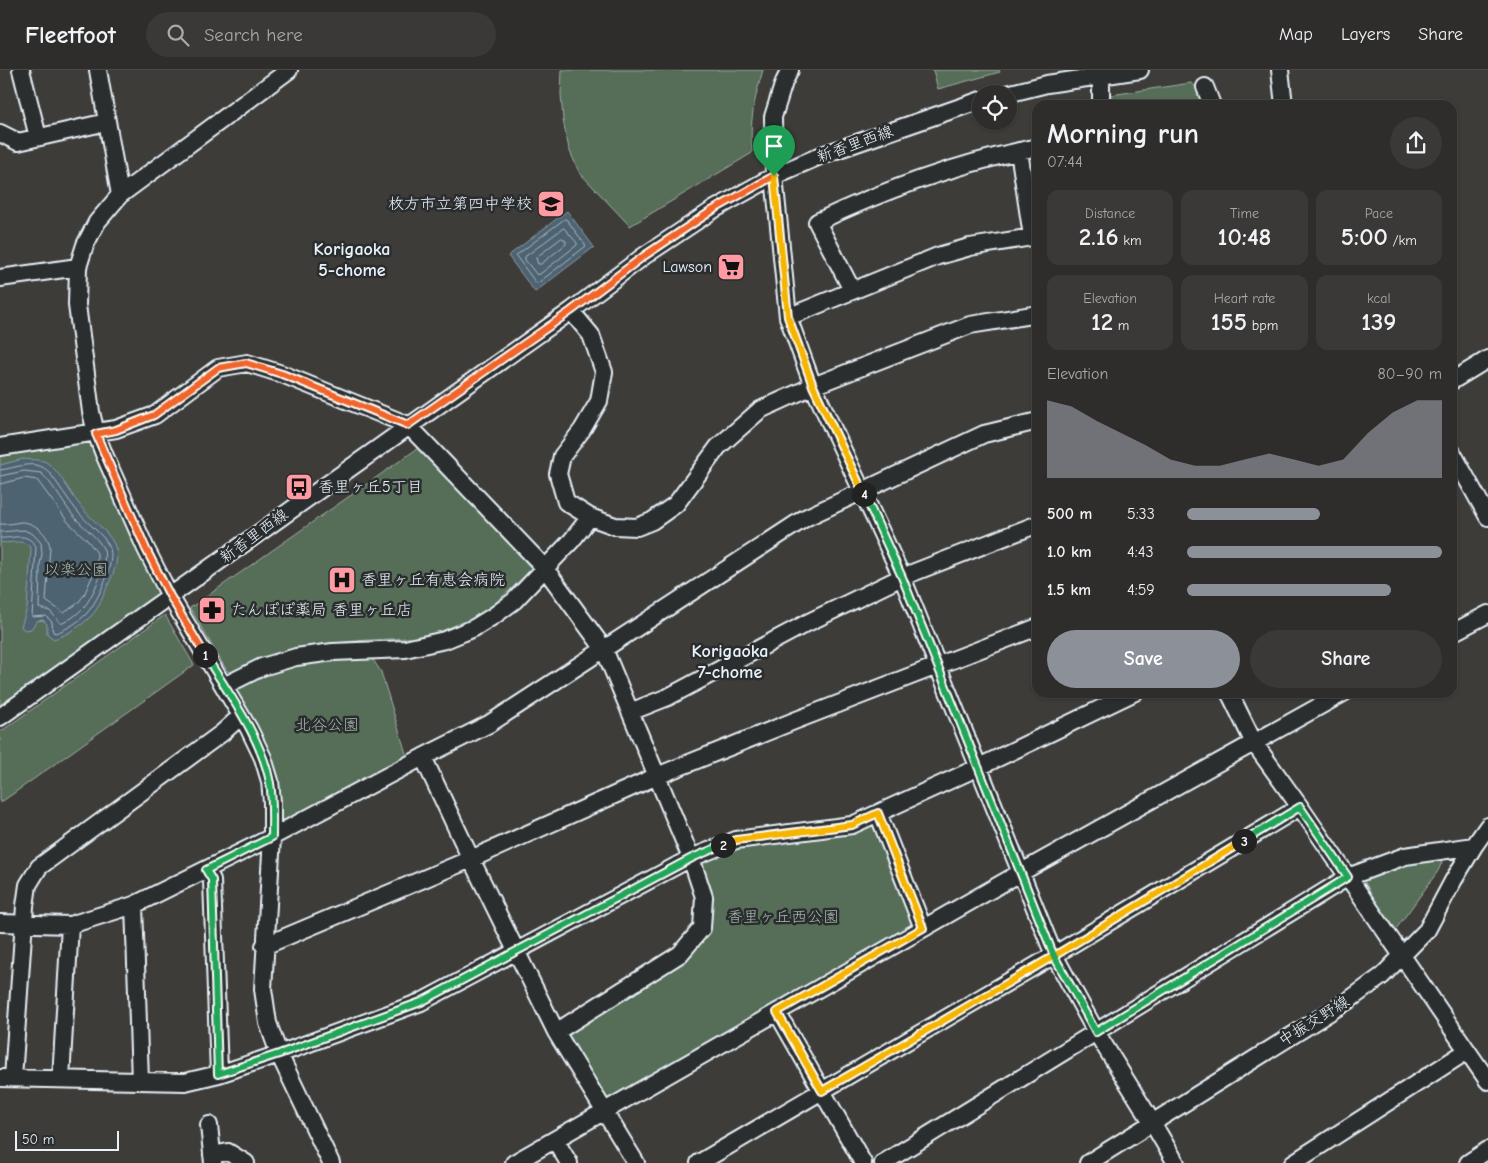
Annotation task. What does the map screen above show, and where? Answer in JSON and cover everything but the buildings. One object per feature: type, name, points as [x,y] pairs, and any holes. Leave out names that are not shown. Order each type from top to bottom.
[{"type":"street","points":[[22,70],[38,137]]},
{"type":"street","points":[[98,70],[120,195]]},
{"type":"street","points":[[289,70],[120,195],[98,222],[85,245],[78,267],[77,305],[91,412],[96,434],[146,549],[170,596],[242,716],[263,758],[270,781],[272,837],[264,946],[263,988],[268,1023],[279,1054],[331,1163]]},
{"type":"street","points":[[790,70],[784,82],[773,118],[774,176],[788,317],[813,386],[902,577],[1054,956],[1096,1032],[1176,1163]]},
{"type":"street","points":[[1017,90],[1045,77],[1101,76],[1140,70]]},
{"type":"street","points":[[1280,70],[1283,100]]},
{"type":"street","points":[[1101,76],[1101,100]]},
{"type":"street","points":[[1205,87],[1210,100]]},
{"type":"street","name":"新香里西線","points":[[0,717],[408,425],[571,311],[644,256],[713,210],[774,176],[822,155],[972,103]]},
{"type":"street","points":[[0,133],[18,142],[107,122]]},
{"type":"street","points":[[852,290],[817,222],[858,202],[922,177],[1032,148]]},
{"type":"street","points":[[1019,151],[1032,220]]},
{"type":"street","points":[[788,317],[938,256],[970,247],[1032,237]]},
{"type":"street","points":[[0,278],[78,267]]},
{"type":"street","points":[[571,311],[591,334],[604,372],[599,402],[582,430],[562,456],[558,474],[566,502],[590,517],[615,526],[637,527],[652,521],[676,504],[718,447],[760,410],[813,386],[970,325],[1032,315]]},
{"type":"street","points":[[1457,378],[1488,359]]},
{"type":"street","points":[[0,447],[116,430],[154,415],[218,368],[246,363],[282,374],[408,425],[544,567],[604,649],[692,858],[704,897],[702,928],[680,954],[556,1032]]},
{"type":"street","points":[[0,923],[70,925],[134,905],[272,837],[489,724],[805,518],[984,434],[1032,422]]},
{"type":"street","points":[[1457,461],[1486,510]]},
{"type":"street","points":[[224,686],[262,667],[296,657],[333,652],[405,649],[445,640],[474,628],[495,616],[514,601],[533,582],[544,567],[572,540],[590,517]]},
{"type":"street","points":[[630,712],[668,697],[807,623],[902,577],[1032,526]]},
{"type":"street","points":[[1457,630],[1488,614]]},
{"type":"street","points":[[264,946],[471,859],[657,776],[1032,629]]},
{"type":"street","points":[[242,716],[222,733],[38,867],[28,886],[7,1078],[185,1082],[218,1074],[279,1054],[421,1002],[692,858],[736,840],[852,825],[1123,698]]},
{"type":"street","points":[[1232,698],[1254,743],[1488,1081]]},
{"type":"street","points":[[514,1163],[1020,873],[1334,698]]},
{"type":"street","points":[[423,757],[556,1032],[636,1163]]},
{"type":"street","points":[[699,1163],[1054,956],[1300,807]]},
{"type":"street","points":[[878,813],[923,928]]},
{"type":"street","name":"中振交野線","points":[[1088,1163],[1349,1000],[1382,976],[1427,930],[1474,846],[1488,826]]},
{"type":"street","points":[[883,1163],[1348,877],[1405,856],[1474,846]]},
{"type":"street","points":[[206,870],[212,880],[218,1074]]},
{"type":"street","points":[[134,905],[140,1081]]},
{"type":"street","points":[[61,1079],[70,925]]},
{"type":"street","points":[[777,1012],[863,1163]]},
{"type":"street","points":[[1293,1163],[1467,1051]]},
{"type":"street","points":[[209,1125],[213,1159],[228,1152],[246,1163]]},
{"type":"street","points":[[555,1140],[569,1163]]},
{"type":"street","points":[[1468,1163],[1488,1150]]},
{"type":"green space","points":[[562,70],[763,70],[753,111],[751,131],[752,153],[630,226],[579,172],[569,149],[563,120]]},
{"type":"green space","points":[[933,70],[999,70],[1000,72],[938,89]]},
{"type":"green space","points":[[1191,83],[1199,89],[1204,100],[1104,100],[1104,96]]},
{"type":"green space","name":"以楽公園","points":[[96,433],[170,596],[0,717],[0,447]]},
{"type":"green space","points":[[421,446],[532,569],[481,613],[446,631],[408,638],[329,644],[259,662],[231,672],[227,671],[190,608]]},
{"type":"green space","points":[[165,615],[194,665],[0,803],[0,732]]},
{"type":"green space","name":"北谷公園","points":[[370,655],[381,672],[408,760],[277,830],[277,802],[230,688],[277,667]]},
{"type":"green space","name":"香里ヶ丘西公園","points":[[873,824],[912,921],[910,929],[607,1105],[563,1032],[702,938],[696,860],[720,850]]},
{"type":"green space","points":[[1428,856],[1437,856],[1442,862],[1438,871],[1396,929],[1378,906],[1363,879]]},
{"type":"water","points":[[567,211],[594,247],[535,292],[508,256]]},
{"type":"water","points":[[23,459],[43,461],[50,465],[83,509],[111,538],[116,550],[115,569],[96,610],[79,626],[54,639],[47,634],[47,624],[43,620],[37,621],[31,629],[25,630],[21,627],[27,608],[31,548],[20,542],[0,542],[0,465]]},
{"type":"place","name":"枚方市立第四中学校","points":[[551,204]]},
{"type":"place","name":"Lawson","points":[[731,267]]},
{"type":"place","name":"香里ヶ丘5丁目","points":[[299,487]]},
{"type":"place","name":"香里ヶ丘有恵会病院","points":[[342,580]]},
{"type":"place","name":"たんぽぽ薬局 香里ヶ丘店","points":[[212,610]]},
{"type":"district","name":"Korigaoka 5-chome","points":[[352,259]]},
{"type":"district","name":"Korigaoka 7-chome","points":[[730,661]]},
{"type":"route","points":[[774,176],[713,210],[644,256],[571,311],[408,425],[282,374],[246,363],[218,368],[154,415],[116,430],[96,434],[146,549],[170,596],[249,729],[263,758],[270,781],[272,837],[206,870],[212,880],[218,1074],[279,1054],[421,1002],[692,858],[722,845],[736,840],[852,825],[878,813],[923,928],[777,1012],[822,1091],[1054,956],[1300,807],[1348,877],[1096,1032],[1054,956],[902,577],[813,386],[788,317],[774,176]]}]
